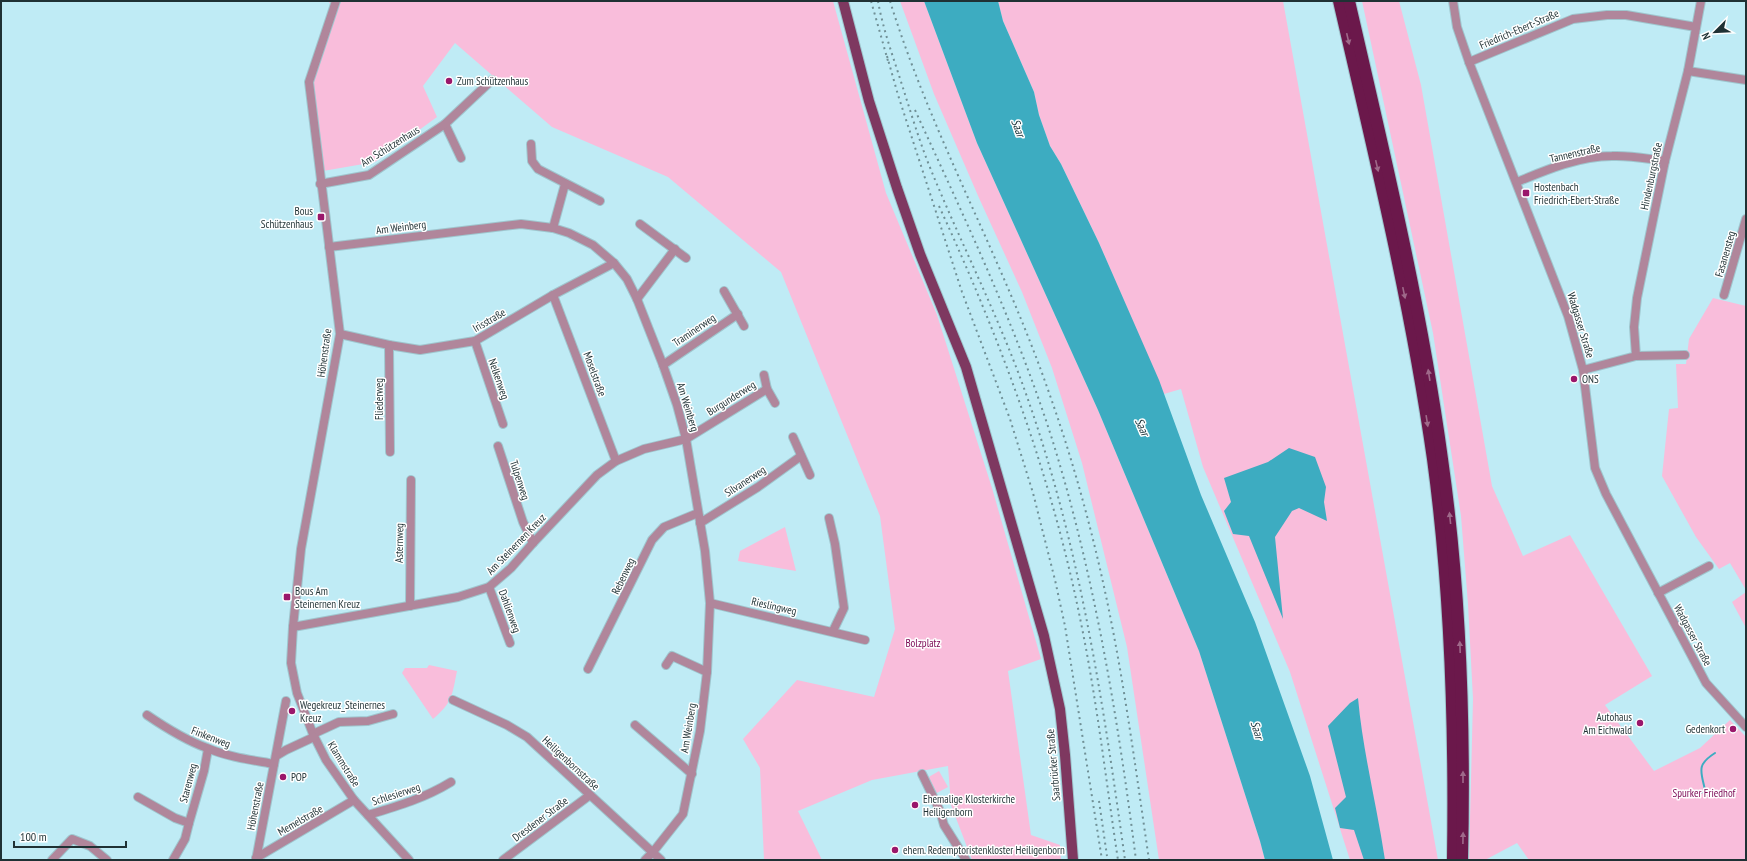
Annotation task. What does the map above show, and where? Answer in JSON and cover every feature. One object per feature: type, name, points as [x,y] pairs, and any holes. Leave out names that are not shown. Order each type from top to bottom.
[{"type":"highway","points":[[1339,1],[1375,155],[1408,307],[1433,460],[1443,546],[1450,633],[1458,817],[1462,860]]},
{"type":"highway","points":[[1349,1],[1417,305],[1442,459],[1452,539],[1460,632],[1458,817],[1453,860]]},
{"type":"main road","name":"Saarbrücker Straße","points":[[844,1],[869,101],[896,188],[920,254],[966,367],[1044,636],[1060,709],[1065,755],[1072,860]]},
{"type":"street","name":"Höhenstraße","points":[[291,663],[300,549],[340,334],[320,184],[309,82],[336,1]]},
{"type":"street","name":"Wadgasser Straße","points":[[1453,1],[1457,27],[1469,62],[1568,316],[1583,370],[1595,468],[1606,494],[1706,683],[1746,727]]},
{"type":"street","name":"Hindenburgstraße","points":[[1636,356],[1634,327],[1635,312],[1665,161],[1688,71],[1701,1]]},
{"type":"street","name":"Friedrich-Ebert-Straße","points":[[1469,62],[1572,19],[1606,15],[1626,15],[1696,27]]},
{"type":"street","points":[[1688,71],[1746,80]]},
{"type":"street","name":"Am Schützenhaus","points":[[320,184],[369,175],[445,124],[492,80]]},
{"type":"street","points":[[445,124],[461,158]]},
{"type":"street","points":[[531,144],[532,161],[538,169],[600,201]]},
{"type":"street","name":"Tannenstraße","points":[[1517,182],[1577,161],[1598,157],[1612,156],[1665,161]]},
{"type":"street","points":[[553,228],[566,184]]},
{"type":"street","name":"Fasanensteg","points":[[1724,295],[1746,219]]},
{"type":"street","name":"Am Weinberg","points":[[329,247],[521,224],[553,228],[569,233],[593,244],[614,263],[626,279],[663,364],[677,405],[686,439],[705,551],[710,603],[707,672],[700,731],[683,814],[653,852],[644,860]]},
{"type":"street","points":[[640,224],[686,258]]},
{"type":"street","points":[[636,299],[675,249]]},
{"type":"street","name":"Irisstraße","points":[[340,334],[420,350],[474,341],[553,295],[614,263]]},
{"type":"street","points":[[724,291],[744,326]]},
{"type":"street","name":"Moselstraße","points":[[553,295],[616,461]]},
{"type":"street","name":"Traminerweg","points":[[663,364],[738,314]]},
{"type":"street","name":"Nelkenweg","points":[[474,341],[503,424]]},
{"type":"street","name":"Fliederweg","points":[[390,345],[390,452]]},
{"type":"street","points":[[1583,370],[1636,356],[1685,355]]},
{"type":"street","name":"Burgunderweg","points":[[764,375],[767,389],[775,403]]},
{"type":"street","name":"Burgunderweg","points":[[686,439],[767,389]]},
{"type":"street","points":[[792,437],[810,475]]},
{"type":"street","name":"Am Steinernen Kreuz","points":[[293,627],[458,597],[490,588],[511,568],[532,543],[598,475],[616,461],[644,449],[686,439]]},
{"type":"street","name":"Tulpenweg","points":[[498,446],[523,522],[532,543]]},
{"type":"street","name":"Silvanerweg","points":[[700,523],[758,487],[801,456]]},
{"type":"street","name":"Asternweg","points":[[410,606],[411,480]]},
{"type":"street","name":"Rebenweg","points":[[588,669],[602,644],[652,540],[664,528],[698,513]]},
{"type":"street","points":[[829,518],[835,544],[844,608],[833,631]]},
{"type":"street","points":[[1658,593],[1709,566]]},
{"type":"street","name":"Dahlienweg","points":[[490,588],[510,643]]},
{"type":"street","name":"Rieslingweg","points":[[710,603],[833,631],[865,640]]},
{"type":"street","points":[[666,665],[672,656],[707,672]]},
{"type":"street","name":"Klammstraße","points":[[291,663],[297,693],[326,760],[354,800],[409,860]]},
{"type":"street","name":"Heiligenbornstraße","points":[[453,700],[527,737],[661,860]]},
{"type":"street","name":"Höhenstraße","points":[[256,859],[286,701]]},
{"type":"street","points":[[275,760],[286,750],[339,722],[368,721],[394,714]]},
{"type":"street","name":"Finkenweg","points":[[147,715],[180,736],[208,749],[233,756],[275,760]]},
{"type":"street","points":[[635,725],[692,774]]},
{"type":"street","name":"Starenweg","points":[[173,860],[185,839],[204,771],[208,749]]},
{"type":"street","points":[[922,774],[940,811],[944,825],[966,860]]},
{"type":"street","name":"Schlesierweg","points":[[368,815],[410,803],[434,793],[451,782]]},
{"type":"street","name":"Dresdener Straße","points":[[503,860],[590,795]]},
{"type":"street","name":"Starenweg","points":[[138,797],[175,818],[189,823]]},
{"type":"street","name":"Memelstraße","points":[[256,859],[354,800]]},
{"type":"street","points":[[52,860],[72,839],[90,846],[107,860]]},
{"type":"green space","name":"Bolzplatz","points":[[328,1],[833,1],[886,193],[937,315],[992,488],[1041,659],[1008,671],[1031,835],[1060,845],[1061,860],[972,860],[951,805],[948,766],[872,780],[798,811],[822,860],[764,860],[760,768],[743,739],[797,680],[874,697],[895,629],[880,516],[781,272],[668,177],[552,127],[455,43],[423,86],[437,117],[375,162],[323,171],[313,80],[335,10]]},
{"type":"green space","points":[[900,1],[924,1],[977,143],[1098,410],[1199,651],[1265,860],[1159,860],[1127,647],[1082,463],[1052,368],[1022,292],[934,94]]},
{"type":"green space","points":[[998,1],[1283,1],[1438,860],[1350,860],[1290,672],[1203,467],[1181,389],[1164,394],[1099,243],[1061,164],[1050,146],[1039,115],[1034,92],[1003,21]]},
{"type":"green space","name":"Spurker Friedhof","points":[[1362,1],[1399,1],[1421,85],[1492,486],[1523,556],[1570,535],[1652,676],[1605,705],[1654,771],[1700,748],[1730,720],[1746,737],[1746,860],[1529,860],[1517,843],[1485,860],[1469,860],[1473,699],[1468,604],[1461,516],[1433,333]]},
{"type":"green space","points":[[1713,298],[1746,306],[1746,590],[1730,563],[1719,569],[1696,537],[1662,476],[1669,409],[1678,408],[1676,364],[1686,364],[1689,339]]},
{"type":"green space","points":[[785,527],[796,571],[738,561],[740,551]]},
{"type":"green space","points":[[1746,592],[1746,628],[1732,602]]},
{"type":"green space","points":[[429,665],[457,671],[451,698],[440,713],[433,719],[402,673],[405,668],[427,668]]},
{"type":"green space","points":[[939,771],[948,787],[935,794],[927,778]]},
{"type":"water","name":"Saar","points":[[924,1],[998,1],[1003,21],[1034,92],[1039,115],[1050,146],[1061,164],[1099,243],[1159,380],[1201,495],[1255,622],[1310,776],[1333,860],[1265,860],[1199,651],[1098,410],[977,143]]},
{"type":"water","points":[[1289,448],[1315,457],[1326,487],[1324,502],[1327,521],[1299,508],[1292,511],[1275,537],[1283,619],[1249,536],[1233,534],[1224,511],[1231,502],[1224,478],[1268,462]]},
{"type":"water","points":[[1358,698],[1363,739],[1385,860],[1364,860],[1354,830],[1340,828],[1335,808],[1346,797],[1328,726],[1350,703]]},
{"type":"waterway","points":[[1701,793],[1705,790],[1701,773],[1702,765],[1715,753]]},
{"type":"railway","points":[[871,1],[888,61]]},
{"type":"railway","points":[[878,1],[889,44],[922,146],[940,192],[988,299],[1021,380],[1041,439],[1058,498],[1086,617],[1107,738],[1125,860]]},
{"type":"railway","points":[[890,1],[925,99],[1029,338],[1058,417],[1077,479],[1108,604],[1133,748],[1149,860]]},
{"type":"railway","points":[[887,56],[898,95],[962,292],[1010,419],[1033,493],[1065,626],[1102,860]]},
{"type":"railway","points":[[915,110],[1007,316],[1039,399],[1053,442],[1081,545],[1104,649],[1136,860]]},
{"type":"railway","points":[[939,206],[962,257],[1004,359],[1040,462],[1055,515],[1069,569],[1087,652],[1118,860]]},
{"type":"railway","points":[[1099,801],[1107,856]]},
{"type":"place","name":"Zum Schützenhaus","points":[[449,81]]},
{"type":"place","name":"Hostenbach Friedrich-Ebert-Straße","points":[[1526,193]]},
{"type":"place","name":"Bous Schützenhaus","points":[[321,217]]},
{"type":"place","name":"ONS","points":[[1574,379]]},
{"type":"place","name":"Bous Am Steinernen Kreuz","points":[[287,597]]},
{"type":"place","name":"Wegekreuz_Steinernes Kreuz","points":[[292,711]]},
{"type":"place","name":"Autohaus Am Eichwald","points":[[1640,723]]},
{"type":"place","name":"Gedenkort","points":[[1733,729]]},
{"type":"place","name":"POP","points":[[283,777]]},
{"type":"place","name":"Ehemalige Klosterkirche Heiligenborn","points":[[915,805]]},
{"type":"place","name":"ehem. Redemptoristenkloster Heiligenborn","points":[[895,850]]}]
